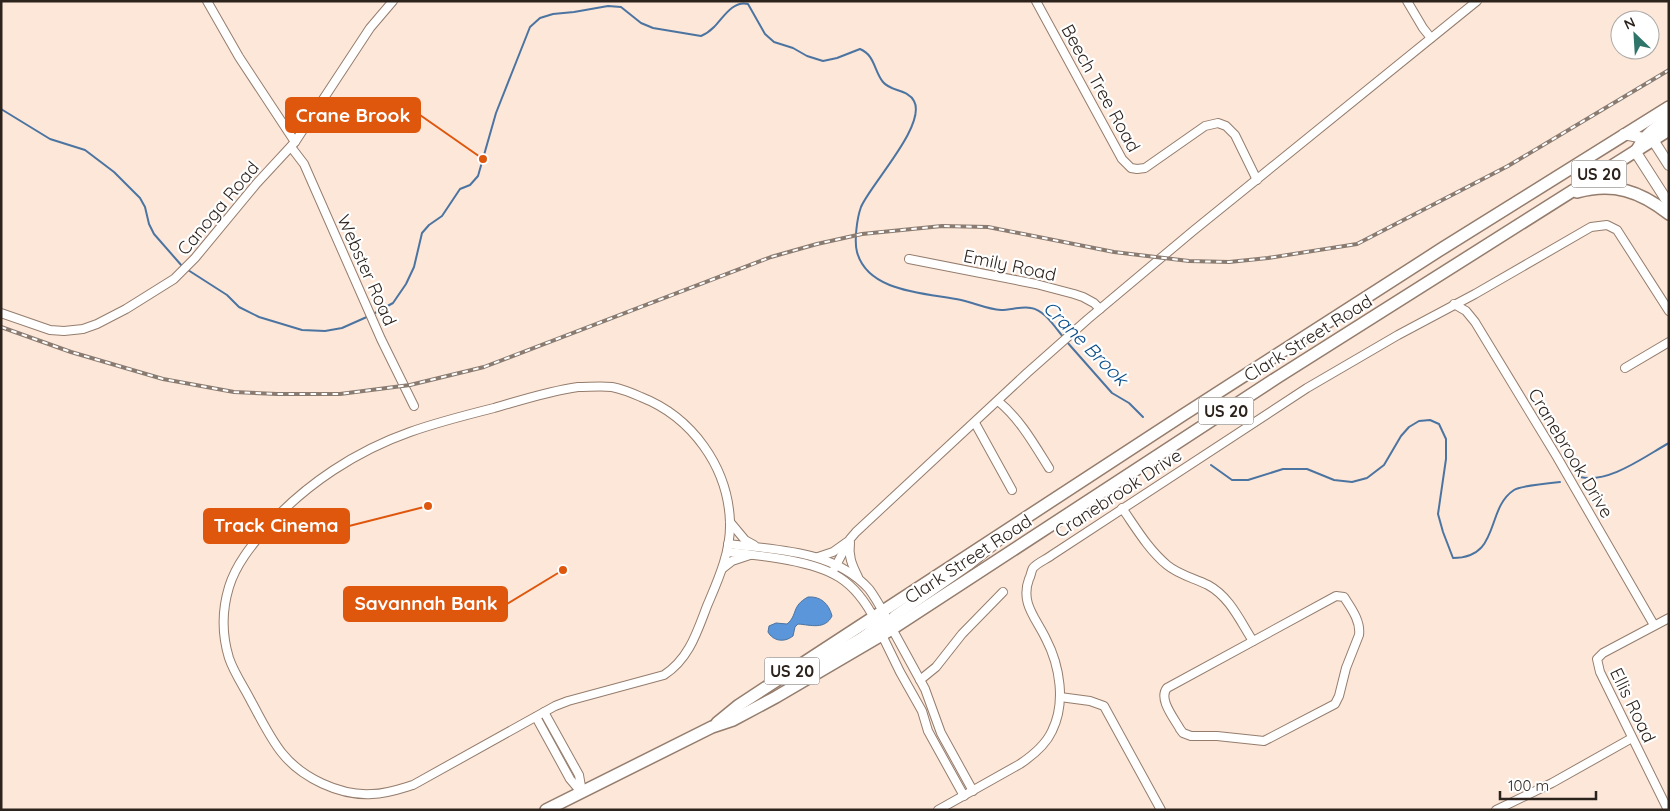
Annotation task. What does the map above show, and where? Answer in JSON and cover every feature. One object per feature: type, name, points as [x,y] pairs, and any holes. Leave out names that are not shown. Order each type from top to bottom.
[{"type":"highway","name":"US 20","points":[[883,623],[1029,516],[1334,317],[1669,107]]},
{"type":"highway","points":[[1648,139],[1652,130],[1669,119]]},
{"type":"highway","points":[[1635,151],[1648,139],[1669,130]]},
{"type":"highway","name":"Clark Street Road","points":[[712,727],[739,705],[883,623],[1278,377],[1635,151]]},
{"type":"highway","points":[[1563,197],[1594,188],[1625,190],[1641,196],[1669,214]]},
{"type":"highway","name":"Clark Street Road","points":[[546,810],[712,727],[732,720],[798,685],[883,623]]},
{"type":"main road","points":[[1624,134],[1648,139],[1669,165]]},
{"type":"main road","points":[[1635,151],[1669,204]]},
{"type":"street","name":"Webster Road","points":[[208,1],[239,57],[304,164],[374,324],[414,406]]},
{"type":"street","name":"Canoga Road","points":[[1,313],[50,330],[64,332],[83,329],[126,309],[174,279],[187,268],[257,182],[293,144],[370,28],[393,1]]},
{"type":"street","name":"Beech Tree Road","points":[[1036,1],[1110,138],[1127,165],[1137,169],[1145,168],[1205,126],[1218,123],[1232,131],[1257,180]]},
{"type":"street","points":[[1407,1],[1431,38]]},
{"type":"street","points":[[817,557],[833,552],[850,539],[867,521],[1039,362],[1193,230],[1477,1]]},
{"type":"street","name":"Cranebrook Drive","points":[[938,810],[1031,757],[1052,732],[1060,706],[1057,668],[1046,638],[1027,604],[1027,585],[1033,568],[1307,388],[1512,273],[1577,233],[1591,227],[1607,225],[1617,230],[1669,311]]},
{"type":"street","name":"Emily Road","points":[[909,259],[1036,284],[1083,297],[1100,309]]},
{"type":"street","name":"Cranebrook Drive","points":[[1454,304],[1466,311],[1475,322],[1557,457],[1654,625]]},
{"type":"street","points":[[1625,368],[1669,342]]},
{"type":"street","points":[[578,387],[613,387],[654,402],[685,424],[704,447],[716,467],[724,490],[730,522],[722,568],[691,644],[684,658],[672,670],[653,680],[568,701],[544,712],[412,785],[401,789],[373,794],[360,794],[341,790],[321,782],[298,769],[282,752],[268,731],[229,658],[224,629],[224,611],[229,586],[237,567],[256,540],[279,514],[300,495],[330,472],[370,449],[401,435],[541,394],[578,387]]},
{"type":"street","points":[[998,401],[1022,426],[1049,468]]},
{"type":"street","points":[[975,423],[1012,490]]},
{"type":"street","points":[[1122,508],[1151,549],[1168,566],[1176,572],[1207,585],[1223,596],[1254,641]]},
{"type":"street","points":[[730,522],[745,540],[763,548]]},
{"type":"street","points":[[832,573],[850,539]]},
{"type":"street","points":[[850,539],[851,565],[860,581]]},
{"type":"street","points":[[727,548],[807,564],[842,578],[883,623],[920,680],[941,734],[973,791]]},
{"type":"street","name":"Clark Street Road","points":[[727,548],[763,548],[817,557],[836,565],[848,571],[875,597],[883,623]]},
{"type":"street","points":[[722,568],[732,561],[752,554]]},
{"type":"street","points":[[900,672],[909,679],[920,680],[936,667],[962,634],[1003,592]]},
{"type":"street","points":[[1338,596],[1344,597],[1360,629],[1335,704],[1264,740],[1191,736],[1183,732],[1164,698],[1164,692],[1167,688],[1254,641],[1338,596]]},
{"type":"street","name":"Ellis Road","points":[[1668,810],[1600,672],[1597,659],[1603,653],[1669,618]]},
{"type":"street","points":[[883,623],[900,672],[922,711],[928,732],[964,796]]},
{"type":"street","points":[[1060,697],[1090,701],[1104,706],[1161,810]]},
{"type":"street","points":[[544,712],[579,774],[582,792]]},
{"type":"street","points":[[536,717],[570,779],[582,792]]},
{"type":"street","points":[[1496,810],[1552,783],[1632,738]]},
{"type":"water","points":[[808,597],[821,599],[827,604],[832,616],[826,623],[817,626],[798,624],[795,627],[793,636],[786,640],[779,640],[770,635],[768,632],[769,626],[776,623],[787,624],[793,617],[799,604]]},
{"type":"waterway","name":"Crane Brook","points":[[373,314],[393,303],[406,284],[414,267],[422,233],[429,225],[442,216],[460,189],[470,185],[478,176],[496,113],[530,27],[540,18],[553,14],[608,6],[621,7],[641,23],[653,28],[701,36],[733,7],[743,3],[748,4],[765,34],[774,42],[823,61],[860,49],[869,55],[880,78],[886,85],[908,94],[914,101],[916,112],[912,125],[896,155],[861,207],[856,230],[856,247],[863,266],[873,276],[886,283],[916,293],[961,300],[996,309],[1005,310],[1024,307],[1036,309],[1054,325],[1064,338]]},
{"type":"waterway","name":"Crane Brook","points":[[1,109],[50,139],[85,150],[114,172],[140,198],[154,234],[182,266]]},
{"type":"waterway","name":"Crane Brook","points":[[188,270],[227,295],[239,307],[259,317],[302,330],[325,331],[342,328],[369,316]]},
{"type":"waterway","name":"Crane Brook","points":[[1067,342],[1112,393],[1129,403],[1143,417]]},
{"type":"waterway","points":[[1211,465],[1232,480],[1248,480],[1283,469],[1307,469],[1334,480],[1352,482],[1367,478],[1384,465],[1401,436],[1409,427],[1419,421],[1430,420],[1439,424],[1446,439],[1446,459],[1438,514],[1453,558],[1468,556],[1479,550],[1486,541],[1505,498],[1514,490],[1560,482]]},
{"type":"waterway","points":[[1580,477],[1591,478],[1615,473],[1669,443]]},
{"type":"railway","points":[[1,327],[71,352],[163,379],[234,392],[340,394],[410,385],[484,367],[771,257],[862,234],[942,226],[988,227],[1114,252],[1189,261],[1229,262],[1268,258],[1357,244],[1508,166],[1669,70]]},
{"type":"place","name":"Crane Brook","points":[[483,159]]},
{"type":"place","name":"Track Cinema","points":[[428,506]]},
{"type":"place","name":"Savannah Bank","points":[[563,570]]}]
